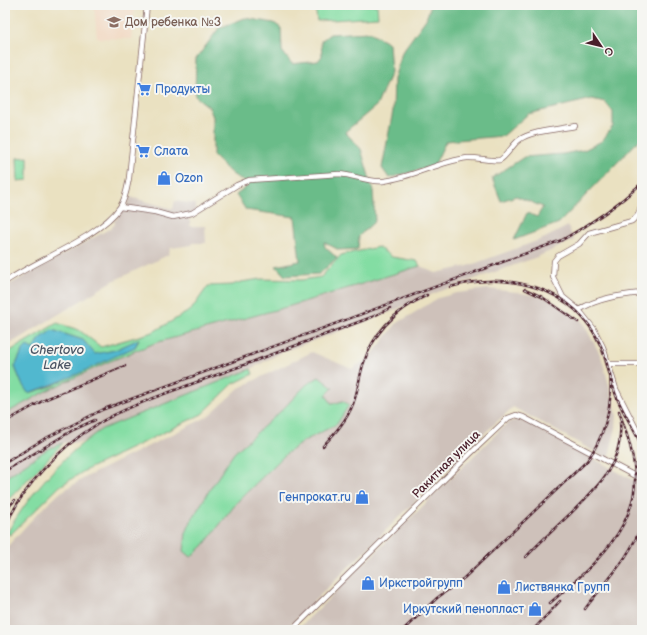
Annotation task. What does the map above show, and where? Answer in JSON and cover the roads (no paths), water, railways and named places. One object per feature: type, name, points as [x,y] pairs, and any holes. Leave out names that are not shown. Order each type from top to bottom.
[{"type":"street","points":[[5,282],[100,227],[109,220],[120,207],[126,192],[129,178],[147,5]]},
{"type":"street","points":[[120,207],[155,212],[173,217],[192,213],[237,185],[249,180],[339,174],[350,175],[368,181],[390,180],[466,158],[479,157],[495,161],[501,159],[519,139],[539,132],[575,126]]},
{"type":"street","points":[[642,204],[638,215],[632,221],[588,233],[579,244],[558,256],[554,261],[553,277],[563,297],[579,310],[594,329],[609,364],[616,389],[642,440]]},
{"type":"street","points":[[579,310],[586,305],[619,295],[642,293]]},
{"type":"street","points":[[609,364],[642,364]]},
{"type":"street","name":"Ракитная улица","points":[[292,630],[508,418],[516,416],[523,417],[638,478],[642,478]]},
{"type":"water","name":"Chertovo Lake","points":[[52,330],[83,340],[95,354],[115,350],[139,339],[135,347],[69,378],[28,393],[22,384],[15,367],[22,351],[27,346],[33,349],[40,339]]},
{"type":"railway","points":[[5,463],[44,439],[104,409],[562,240],[604,214],[642,183]]},
{"type":"railway","points":[[450,287],[472,282],[495,281],[517,283],[538,288],[557,297],[574,309],[589,326],[601,346],[617,398],[642,447]]},
{"type":"railway","points":[[525,289],[542,297],[578,322]]},
{"type":"railway","points":[[323,446],[340,426],[350,410],[355,399],[367,353],[379,332],[405,308],[427,295]]},
{"type":"railway","points":[[5,528],[21,498],[43,470],[82,434],[108,418],[149,400],[372,317],[390,308]]},
{"type":"railway","points":[[5,422],[46,399],[125,366]]},
{"type":"railway","points":[[403,630],[437,598],[464,578],[587,461],[599,441],[609,409],[611,386],[610,374]]},
{"type":"railway","points":[[550,603],[580,577],[608,548],[619,532],[628,514],[633,496],[635,476],[633,459],[619,411]]},
{"type":"railway","points":[[5,471],[73,430],[95,420]]},
{"type":"railway","points":[[526,557],[590,494],[607,474],[618,450],[620,422]]},
{"type":"railway","points":[[5,511],[15,500]]},
{"type":"railway","points":[[585,609],[625,558],[638,535],[642,523]]},
{"type":"railway","points":[[533,630],[560,601]]},
{"type":"place","name":"Дом ребенка №3","points":[[114,22]]},
{"type":"place","name":"Продукты","points":[[144,89]]},
{"type":"place","name":"Слата","points":[[143,151]]},
{"type":"place","name":"Ozon","points":[[164,178]]},
{"type":"place","name":"Генпрокат.ru","points":[[362,497]]},
{"type":"place","name":"Иркстройгрупп","points":[[368,583]]},
{"type":"place","name":"Листвянка Групп","points":[[504,587]]},
{"type":"place","name":"Иркутский пенопласт","points":[[535,609]]}]
